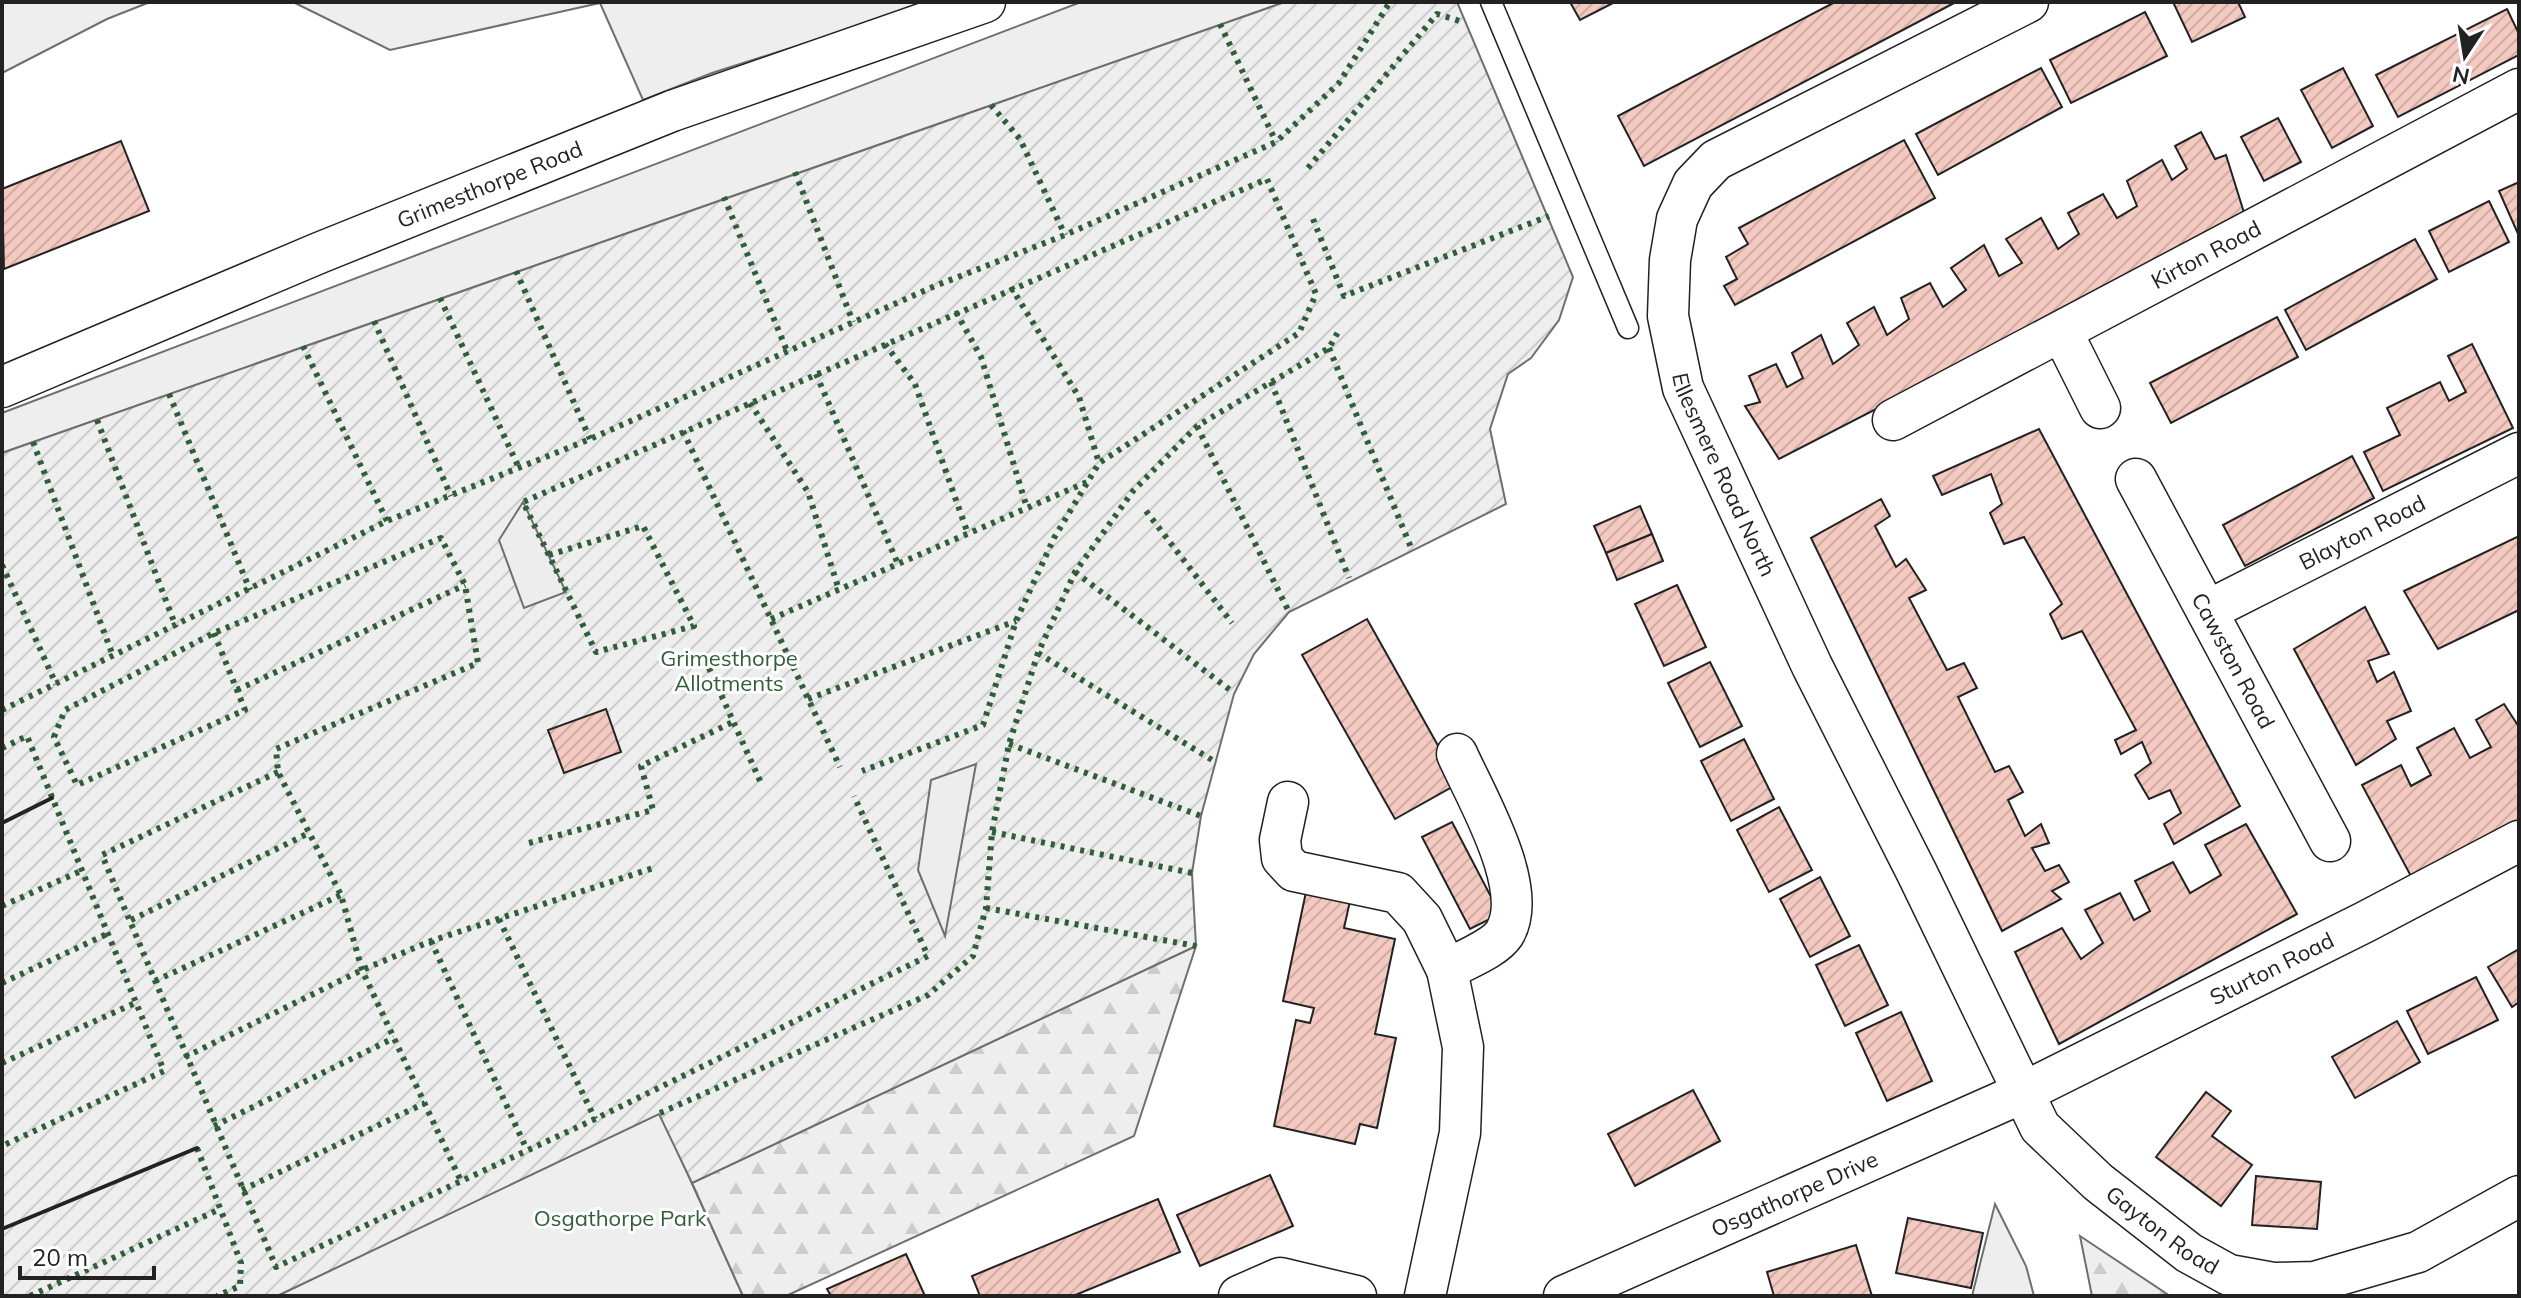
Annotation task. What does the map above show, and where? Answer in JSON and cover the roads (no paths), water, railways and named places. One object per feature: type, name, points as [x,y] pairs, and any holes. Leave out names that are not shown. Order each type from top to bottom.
[{"type":"street","name":"Grimesthorpe Road","points":[[2,387],[319,253],[672,111],[985,2]]},
{"type":"street","name":"Ellesmere Road North","points":[[2024,1092],[1812,666],[1696,417],[1683,388],[1668,316],[1670,260],[1677,219],[1693,184],[1716,160],[2028,2]]},
{"type":"street","name":"Kirton Road","points":[[1893,420],[2519,89]]},
{"type":"street","points":[[2062,332],[2100,408]]},
{"type":"street","name":"Blayton Road","points":[[2207,611],[2519,453]]},
{"type":"street","name":"Cawston Road","points":[[2136,479],[2330,841]]},
{"type":"street","points":[[1447,970],[1503,936],[1512,915],[1512,892],[1502,854],[1457,754]]},
{"type":"street","points":[[1288,802],[1280,840],[1282,858],[1294,871],[1398,893],[1422,919],[1447,970],[1463,1047],[1460,1133],[1425,1296]]},
{"type":"street","name":"Sturton Road","points":[[2024,1092],[2365,922],[2519,841]]},
{"type":"street","name":"Gayton Road","points":[[2024,1092],[2040,1127],[2098,1182],[2229,1286],[2315,1282],[2358,1271],[2418,1252],[2519,1196]]},
{"type":"street","name":"Osgathorpe Drive","points":[[1564,1296],[2024,1092]]},
{"type":"street","points":[[1239,1296],[1280,1278],[1356,1296]]},
{"type":"lane","points":[[1491,2],[1628,328]]},
{"type":"park label","name":"Grimesthorpe Allotments","points":[[729,670]]},
{"type":"park label","name":"Osgathorpe Park","points":[[620,1218]]}]
